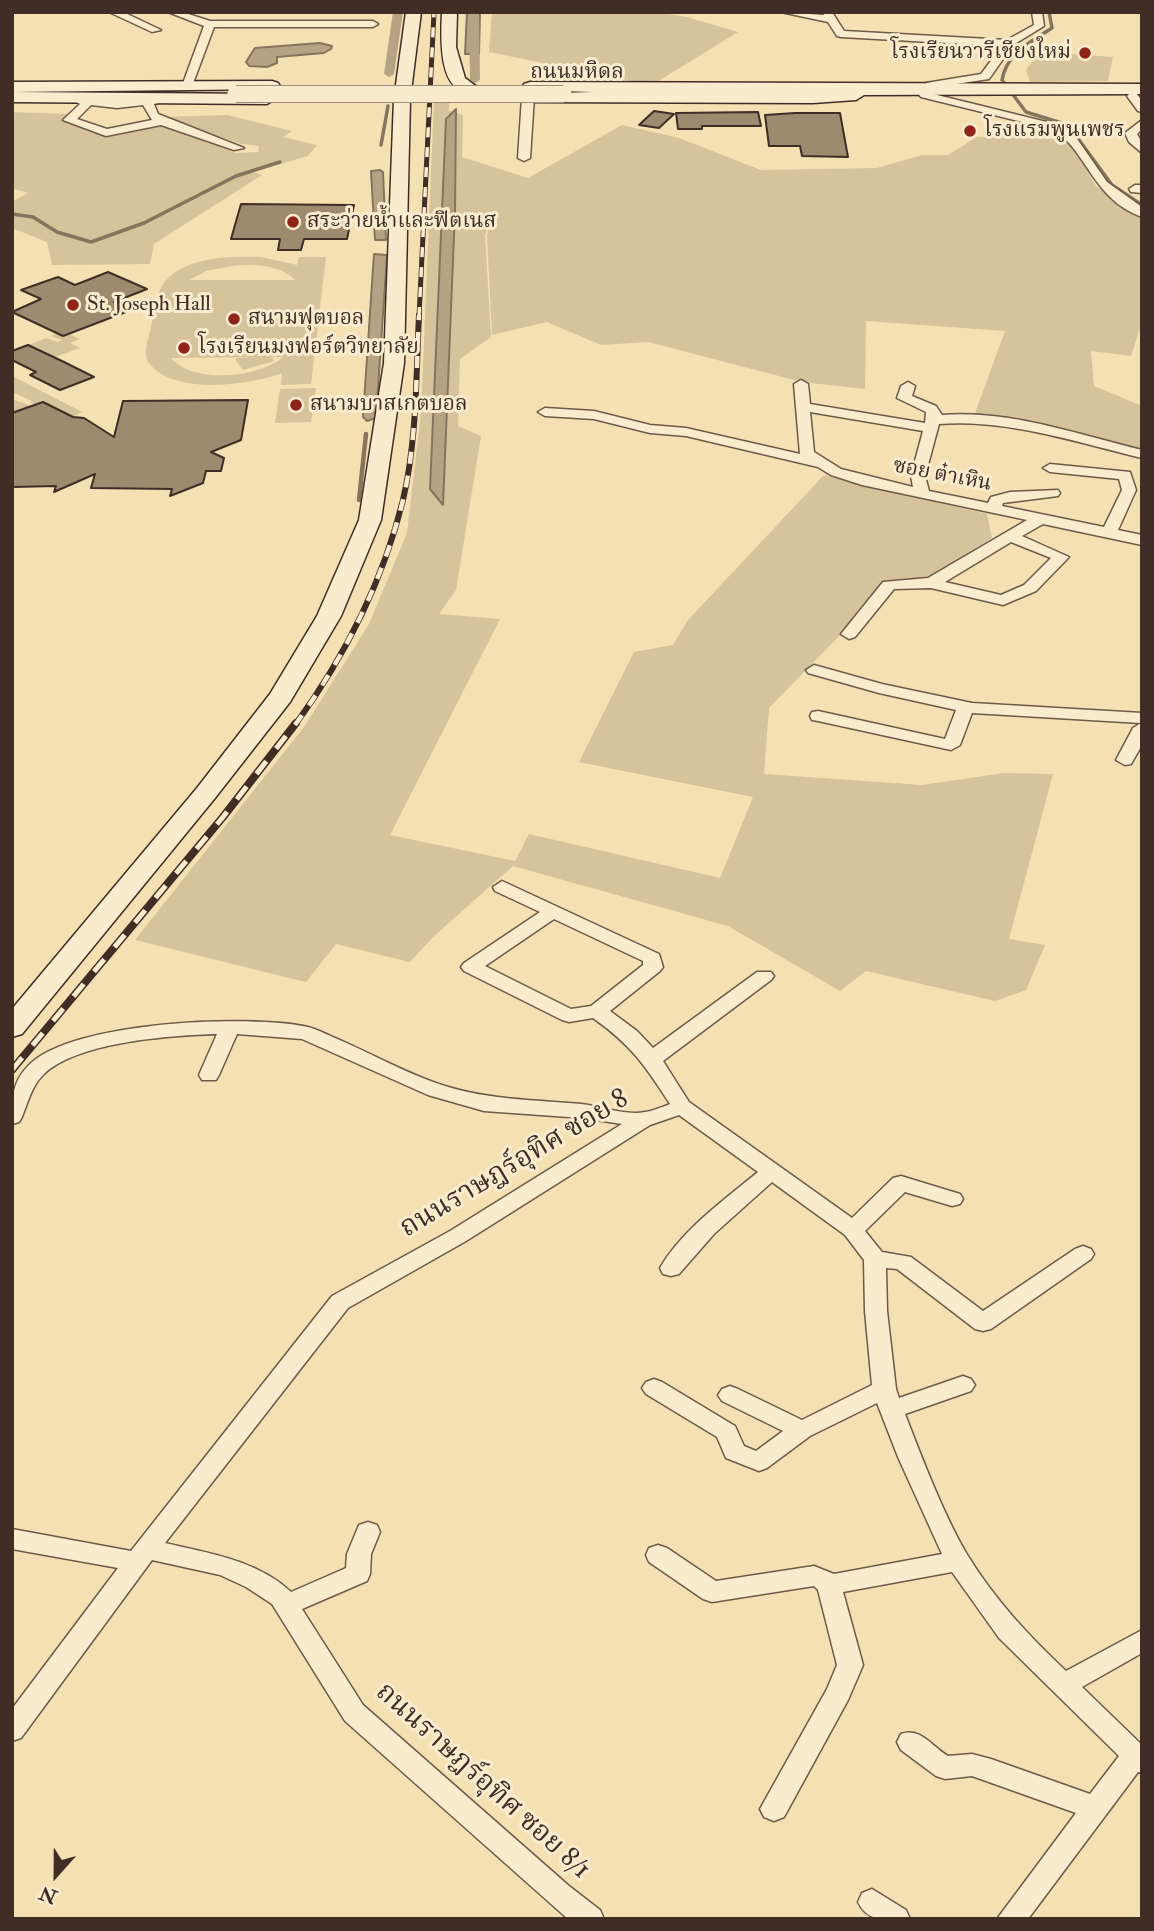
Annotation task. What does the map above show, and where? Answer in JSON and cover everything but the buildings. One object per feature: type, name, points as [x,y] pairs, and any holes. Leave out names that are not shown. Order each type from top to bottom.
[{"type":"main road","points":[[12,1028],[155,856],[281,697],[329,615],[370,520],[394,363],[394,93],[414,12]]},
{"type":"main road","points":[[450,12],[448,47],[463,88]]},
{"type":"main road","points":[[12,92],[187,86],[394,93]]},
{"type":"main road","points":[[463,88],[855,93]]},
{"type":"main road","points":[[463,88],[527,97],[813,98],[855,93]]},
{"type":"main road","points":[[12,92],[68,98],[394,93]]},
{"type":"main road","name":"ถนนมหิดล","points":[[12,92],[996,92],[1140,98]]},
{"type":"street","points":[[114,12],[156,30]]},
{"type":"street","points":[[129,18],[148,12]]},
{"type":"street","points":[[173,12],[197,22],[210,24],[373,24]]},
{"type":"street","points":[[228,24],[234,12]]},
{"type":"street","points":[[786,12],[829,15],[841,34],[1009,43]]},
{"type":"street","points":[[1037,12],[1039,26],[1009,43],[985,77],[933,84],[928,92],[1065,132],[1103,185],[1142,213]]},
{"type":"street","points":[[187,86],[210,24]]},
{"type":"street","points":[[524,158],[527,97]]},
{"type":"street","points":[[68,98],[88,103],[148,103],[170,98]]},
{"type":"street","points":[[88,103],[69,120],[106,133],[162,121]]},
{"type":"street","points":[[148,103],[153,116],[162,121],[238,148]]},
{"type":"street","points":[[1142,123],[1131,134],[1142,150]]},
{"type":"street","points":[[801,384],[807,454],[819,463]]},
{"type":"street","points":[[908,386],[904,398],[933,414]]},
{"type":"street","points":[[803,407],[972,418],[1008,423],[1142,454]]},
{"type":"street","name":"ซอย ต๋าเหิน","points":[[545,412],[594,415],[650,429],[685,432],[819,463],[867,482],[1142,540]]},
{"type":"street","points":[[922,493],[918,476],[933,414]]},
{"type":"street","points":[[1050,468],[1125,475],[1129,490],[1109,533]]},
{"type":"street","points":[[994,508],[996,500],[1010,496],[1053,493]]},
{"type":"street","points":[[931,583],[1042,518]]},
{"type":"street","points":[[849,634],[889,585],[931,583],[1003,600],[1030,588],[1061,557],[1009,536]]},
{"type":"street","points":[[814,670],[965,706],[1142,718]]},
{"type":"street","points":[[818,716],[951,746],[965,706]]},
{"type":"street","points":[[1125,760],[1142,728]]},
{"type":"street","points":[[502,887],[652,958],[653,967],[597,1012],[569,1016],[471,967],[552,912]]},
{"type":"street","points":[[652,1059],[764,976]]},
{"type":"street","points":[[597,1012],[630,1035],[652,1059],[682,1107],[853,1230],[875,1259],[876,1311],[888,1399],[910,1457],[958,1561],[1009,1631],[1138,1760],[1095,1808],[1011,1919]]},
{"type":"street","points":[[209,1075],[230,1027]]},
{"type":"street","points":[[12,1117],[29,1077],[41,1064],[74,1048],[167,1030],[230,1027],[286,1028],[306,1033],[435,1090],[484,1104],[583,1111],[643,1120]]},
{"type":"street","name":"ถนนราษฎร์อุทิศ ซอย 8","points":[[12,1730],[141,1555],[340,1302],[458,1237],[643,1120],[682,1107]]},
{"type":"street","points":[[671,1268],[714,1219],[772,1171]]},
{"type":"street","points":[[853,1230],[901,1183],[952,1199]]},
{"type":"street","points":[[875,1259],[903,1262],[982,1323],[1083,1254]]},
{"type":"street","points":[[654,1388],[726,1432],[731,1450],[752,1461],[763,1460],[802,1430],[888,1399],[963,1385]]},
{"type":"street","points":[[730,1395],[802,1430]]},
{"type":"street","points":[[286,1605],[358,1574],[359,1554],[368,1532]]},
{"type":"street","name":"ถนนราษฎร์อุทิศ ซอย 8/1","points":[[12,1539],[225,1566],[255,1580],[281,1597],[354,1713],[559,1895],[590,1919]]},
{"type":"street","points":[[659,1555],[712,1592],[814,1576],[822,1578],[829,1586],[850,1665],[839,1692],[774,1808]]},
{"type":"street","points":[[829,1586],[958,1561]]},
{"type":"street","points":[[1063,1685],[1142,1640]]},
{"type":"street","points":[[910,1742],[945,1768],[972,1765],[991,1770],[1095,1808]]},
{"type":"street","points":[[872,1902],[896,1919]]},
{"type":"shaded area","points":[[467,12],[480,12],[479,54],[465,54]]},
{"type":"shaded area","points":[[492,12],[656,12],[687,17],[738,32],[652,85],[489,52]]},
{"type":"shaded area","points":[[320,43],[332,46],[331,49],[324,53],[277,57],[277,63],[267,67],[249,66],[246,62],[255,48]]},
{"type":"shaded area","points":[[1040,52],[1113,57],[1108,81],[1030,82],[1026,70]]},
{"type":"shaded area","points":[[434,101],[449,101],[449,111],[463,115],[462,157],[528,178],[622,125],[679,138],[761,170],[877,168],[922,155],[948,155],[977,137],[1069,139],[1096,186],[1142,217],[1142,322],[1131,356],[1091,351],[1094,386],[1142,406],[1142,452],[974,416],[1005,331],[866,321],[865,389],[802,382],[648,342],[601,345],[547,322],[492,335],[487,235],[493,209],[485,235],[491,337],[460,359],[458,426],[481,436],[456,590],[439,614],[500,619],[390,835],[515,861],[529,834],[720,878],[753,797],[579,762],[634,652],[673,645],[688,620],[824,475],[987,514],[992,538],[926,580],[893,581],[769,708],[764,774],[922,785],[1004,773],[1053,774],[1009,939],[1045,945],[1026,990],[995,1001],[866,971],[840,991],[728,926],[513,866],[433,937],[410,962],[336,944],[306,982],[135,940],[304,727],[369,624],[407,533],[421,413]]},
{"type":"shaded area","points":[[456,109],[455,211],[443,505],[430,489],[446,119]]},
{"type":"shaded area","points":[[12,112],[69,114],[67,121],[109,136],[163,124],[235,153],[258,152],[259,146],[242,144],[163,117],[227,115],[292,131],[283,137],[317,145],[308,156],[252,172],[262,175],[154,244],[150,264],[52,265],[47,242],[12,228],[12,202],[28,193],[12,188]]},
{"type":"shaded area","points":[[371,171],[383,172],[386,240],[375,240]]},
{"type":"shaded area","points":[[374,254],[387,255],[376,418],[367,421],[363,417]]},
{"type":"shaded area","points":[[261,257],[297,265],[299,257],[326,257],[311,384],[281,385],[282,373],[233,384],[193,384],[160,373],[149,363],[146,350],[156,301],[170,276],[193,263],[207,260]],"holes":[[[257,265],[274,268],[295,280],[189,280],[206,271]],[[264,357],[236,358],[236,361],[243,370],[274,361],[271,357],[283,357],[259,370],[226,375],[194,372],[171,358]]]},
{"type":"shaded area","points":[[57,333],[80,339],[70,343],[80,348],[45,361],[28,345],[46,338],[58,342],[62,340],[51,336]]},
{"type":"shaded area","points":[[14,377],[82,412],[72,417],[12,419],[12,399],[31,406],[22,410],[54,408],[43,402],[35,405],[12,392]]},
{"type":"shaded area","name":"สนามบาสเกตบอล","points":[[316,388],[311,422],[275,423],[280,389]]},
{"type":"waterway","points":[[389,74],[398,12]]},
{"type":"waterway","points":[[474,12],[475,80]]},
{"type":"waterway","points":[[1049,12],[1052,28],[1014,55],[1002,80],[1026,112],[1068,125],[1112,185],[1142,205]]},
{"type":"waterway","points":[[381,145],[388,106]]},
{"type":"waterway","points":[[12,214],[33,217],[57,232],[91,242],[144,223],[236,176],[280,162]]},
{"type":"waterway","points":[[359,500],[366,434]]},
{"type":"railway","points":[[419,317],[434,12]]},
{"type":"railway","points":[[295,725],[330,673],[360,618],[395,530],[411,454],[419,315]]},
{"type":"railway","points":[[12,1070],[223,817],[296,723]]},
{"type":"place","name":"โรงเรียนวารีเชียงใหม่","points":[[1085,53]]},
{"type":"place","name":"โรงแรมพูนเพชร","points":[[970,131]]},
{"type":"place","name":"สระว่ายน้ำและฟิตเนส","points":[[293,222]]},
{"type":"place","name":"St. Joseph Hall","points":[[73,305]]},
{"type":"place","name":"สนามฟุตบอล","points":[[234,319]]},
{"type":"place","name":"โรงเรียนมงฟอร์ตวิทยาลัย","points":[[184,348]]},
{"type":"place","name":"สนามบาสเกตบอล","points":[[296,405]]}]
